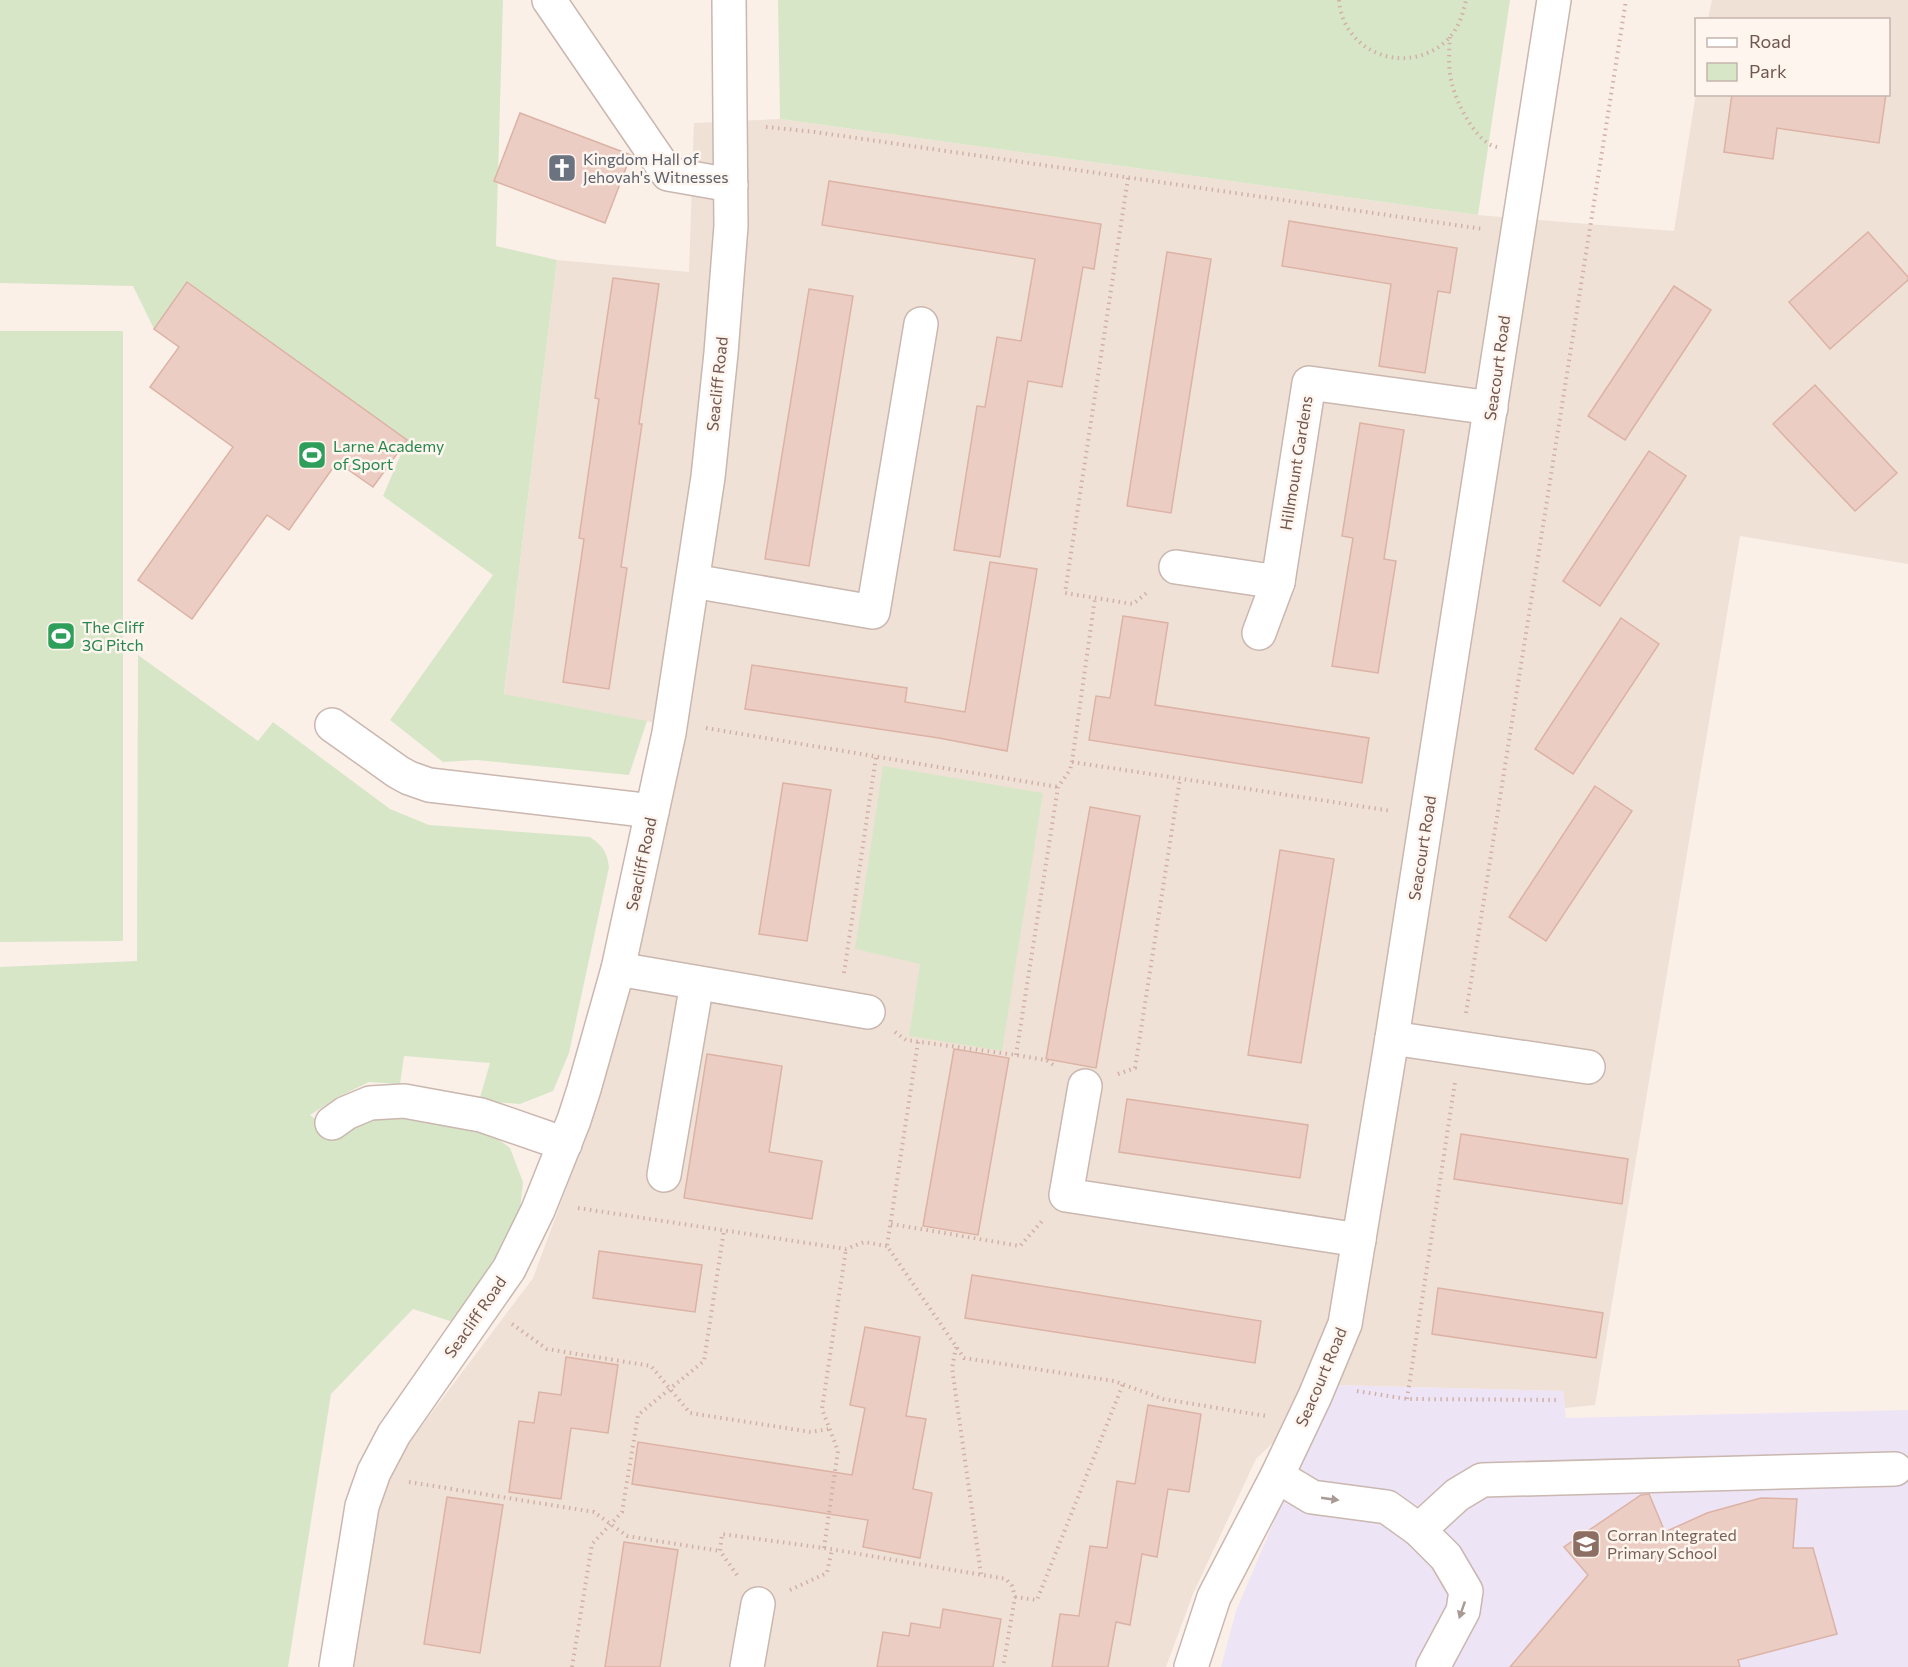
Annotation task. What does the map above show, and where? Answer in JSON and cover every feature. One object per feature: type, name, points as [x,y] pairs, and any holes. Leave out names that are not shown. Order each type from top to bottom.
[{"type":"street","points":[[549,0],[668,174],[731,185]]},
{"type":"street","name":"Seacliff Road","points":[[336,1667],[362,1506],[374,1472],[394,1434],[509,1269],[523,1241],[565,1144],[584,1089],[618,969],[671,723],[708,477],[731,226],[729,0]]},
{"type":"street","name":"Seacourt Road","points":[[1191,1667],[1214,1597],[1277,1476],[1322,1381],[1345,1324],[1392,1038],[1554,0]]},
{"type":"street","points":[[693,581],[873,612],[921,324]]},
{"type":"street","name":"Hillmount Gardens","points":[[1259,633],[1278,582],[1309,383],[1491,408]]},
{"type":"street","points":[[1176,567],[1278,582]]},
{"type":"street","points":[[332,725],[398,772],[429,786],[652,811]]},
{"type":"street","points":[[618,969],[854,1009]]},
{"type":"street","points":[[664,1175],[697,983]]},
{"type":"street","points":[[1392,1038],[1588,1067]]},
{"type":"street","points":[[1085,1086],[1066,1195],[1359,1240]]},
{"type":"street","points":[[333,1123],[346,1113],[370,1103],[404,1101],[481,1115],[565,1144]]},
{"type":"street","points":[[1419,1530],[1457,1495],[1482,1480],[1895,1469]]},
{"type":"street","points":[[1277,1476],[1312,1497],[1387,1507],[1419,1530],[1446,1557],[1466,1591],[1463,1611],[1433,1667]]},
{"type":"street","points":[[747,1667],[758,1604]]},
{"type":"path","points":[[1338,0],[1339,10],[1347,29],[1360,44],[1377,55],[1397,59],[1417,57],[1436,50],[1451,37],[1461,20],[1466,0]]},
{"type":"path","points":[[1407,1399],[1626,0]]},
{"type":"path","points":[[1451,37],[1449,50],[1451,82],[1460,107],[1477,133],[1489,146],[1531,154]]},
{"type":"path","points":[[730,123],[815,132],[1516,234]]},
{"type":"path","points":[[1128,178],[1065,593],[1134,604],[1176,567]]},
{"type":"path","points":[[1016,1055],[1058,787],[1071,770],[1095,598]]},
{"type":"path","points":[[671,723],[1058,787]]},
{"type":"path","points":[[876,757],[854,1009],[906,1040],[1046,1060],[1085,1086],[1135,1068],[1180,778]]},
{"type":"path","points":[[1072,762],[1427,816]]},
{"type":"path","points":[[918,1042],[887,1246],[964,1358],[1114,1381],[1163,1399],[1302,1422]]},
{"type":"path","points":[[891,1224],[1020,1246],[1066,1195]]},
{"type":"path","points":[[605,1212],[846,1248],[864,1242],[887,1246]]},
{"type":"path","points":[[572,1667],[592,1544],[622,1512],[638,1415],[704,1361],[724,1230]]},
{"type":"path","points":[[824,1548],[838,1451],[822,1409],[846,1248]]},
{"type":"path","points":[[483,1305],[547,1349],[651,1366],[690,1413],[811,1432],[830,1429]]},
{"type":"path","points":[[956,1346],[952,1368],[981,1574]]},
{"type":"path","points":[[1322,1381],[1359,1391],[1407,1399],[1558,1400]]},
{"type":"path","points":[[1015,1597],[1036,1600],[1123,1384]]},
{"type":"path","points":[[374,1472],[402,1481],[594,1512],[627,1536],[720,1551],[758,1604],[827,1573],[832,1549]]},
{"type":"path","points":[[720,1551],[723,1534],[832,1549],[1006,1579],[1012,1586],[1015,1597],[1002,1667]]},
{"type":"shaded area","points":[[1712,0],[1908,0],[1908,564],[1740,536],[1595,1405],[1565,1408],[1563,1391],[1332,1385],[1256,1459],[1193,1594],[1166,1667],[351,1667],[384,1476],[533,1278],[587,1132],[688,729],[504,695],[557,260],[689,272],[694,123],[780,119],[1478,215],[1674,231],[1696,96],[1890,96],[1890,18],[1708,18]]},
{"type":"shaded area","name":"Corran Integrated Primary School","points":[[1332,1385],[1563,1391],[1566,1418],[1908,1410],[1908,1667],[1221,1667],[1236,1611]]},
{"type":"green space","points":[[0,0],[503,0],[496,246],[557,260],[504,694],[647,721],[629,775],[476,760],[443,762],[390,720],[493,575],[383,496],[407,440],[188,283],[154,329],[133,286],[0,283]]},
{"type":"green space","points":[[778,0],[1510,0],[1478,215],[780,119]]},
{"type":"green space","name":"The Cliff 3G Pitch","points":[[0,331],[123,331],[123,941],[0,942]]},
{"type":"green space","points":[[138,655],[258,741],[273,722],[390,809],[429,825],[590,837],[604,850],[609,867],[569,1053],[553,1091],[520,1104],[479,1101],[490,1063],[404,1056],[400,1084],[369,1082],[338,1097],[310,1115],[337,1136],[356,1120],[409,1115],[487,1131],[510,1148],[523,1182],[518,1228],[453,1322],[413,1309],[331,1394],[288,1667],[0,1667],[0,967],[137,961]]},
{"type":"green space","points":[[883,766],[1043,793],[1002,1051],[909,1036],[920,964],[855,949]]},
{"type":"building","points":[[1732,96],[1886,96],[1879,143],[1777,128],[1773,159],[1724,152]]},
{"type":"building","name":"Kingdom Hall of Jehovah's Witnesses","points":[[520,113],[631,155],[605,223],[494,181]]},
{"type":"building","points":[[829,181],[1101,224],[1094,269],[1083,267],[1062,387],[1028,381],[1000,557],[954,550],[977,406],[985,407],[997,337],[1021,341],[1035,259],[822,225]]},
{"type":"building","points":[[1289,221],[1457,248],[1450,293],[1438,291],[1425,373],[1379,366],[1391,284],[1282,266]]},
{"type":"building","points":[[1868,232],[1908,277],[1908,280],[1830,349],[1789,302]]},
{"type":"building","points":[[1167,252],[1211,259],[1171,513],[1127,506]]},
{"type":"building","points":[[613,278],[659,284],[621,567],[627,568],[609,689],[563,682],[584,539],[579,538],[599,399],[595,398]]},
{"type":"building","name":"Larne Academy of Sport","points":[[187,282],[407,440],[373,487],[337,462],[289,530],[267,515],[192,619],[138,580],[233,447],[150,387],[179,347],[154,329]]},
{"type":"building","points":[[1674,286],[1711,310],[1625,440],[1588,416]]},
{"type":"building","points":[[809,289],[853,296],[809,566],[765,559]]},
{"type":"building","points":[[1815,385],[1897,473],[1855,511],[1773,424]]},
{"type":"building","points":[[1360,423],[1404,430],[1384,559],[1396,561],[1378,673],[1332,666],[1353,538],[1342,536]]},
{"type":"building","points":[[1649,451],[1686,476],[1600,606],[1563,581]]},
{"type":"building","points":[[990,562],[1037,569],[1007,751],[939,738],[745,709],[752,665],[907,688],[905,702],[965,712]]},
{"type":"building","points":[[1123,616],[1168,623],[1155,705],[1369,738],[1362,783],[1089,740],[1096,696],[1110,698]]},
{"type":"building","points":[[1621,618],[1659,644],[1573,774],[1535,749]]},
{"type":"building","points":[[783,783],[831,790],[807,941],[759,934]]},
{"type":"building","points":[[1595,786],[1632,811],[1546,941],[1509,917]]},
{"type":"building","points":[[1090,807],[1140,816],[1096,1068],[1046,1059]]},
{"type":"building","points":[[1280,850],[1334,859],[1301,1063],[1248,1055]]},
{"type":"building","points":[[954,1049],[1009,1058],[978,1235],[923,1226]]},
{"type":"building","points":[[707,1054],[782,1066],[769,1152],[822,1161],[812,1219],[684,1198]]},
{"type":"building","points":[[1127,1099],[1308,1125],[1300,1178],[1119,1152]]},
{"type":"building","points":[[1461,1134],[1628,1159],[1622,1204],[1454,1179]]},
{"type":"building","points":[[599,1251],[702,1265],[695,1312],[593,1298]]},
{"type":"building","points":[[972,1275],[1261,1321],[1255,1363],[965,1318]]},
{"type":"building","points":[[1438,1288],[1603,1313],[1596,1358],[1432,1334]]},
{"type":"building","points":[[865,1327],[920,1337],[906,1416],[926,1419],[913,1489],[932,1493],[920,1558],[863,1547],[868,1520],[632,1484],[638,1442],[852,1475],[865,1408],[850,1405]]},
{"type":"building","points":[[566,1357],[618,1365],[608,1433],[571,1428],[561,1499],[509,1492],[519,1421],[534,1423],[539,1392],[561,1395]]},
{"type":"building","points":[[1148,1405],[1201,1414],[1189,1492],[1168,1489],[1157,1557],[1142,1554],[1130,1625],[1116,1622],[1108,1667],[1052,1667],[1060,1614],[1079,1616],[1090,1546],[1107,1548],[1117,1481],[1135,1484]]},
{"type":"building","points":[[1649,1494],[1665,1532],[1707,1513],[1761,1498],[1797,1499],[1793,1548],[1813,1548],[1837,1634],[1738,1660],[1740,1667],[1510,1667],[1588,1575],[1564,1547],[1641,1495]]},
{"type":"building","points":[[447,1497],[503,1505],[480,1653],[424,1644]]},
{"type":"building","points":[[624,1542],[678,1550],[660,1667],[605,1667]]},
{"type":"building","points":[[943,1609],[1001,1619],[993,1667],[877,1667],[883,1632],[909,1636],[911,1623],[940,1628]]},
{"type":"place","name":"Kingdom Hall of Jehovah's Witnesses","points":[[562,168]]},
{"type":"place","name":"Larne Academy of Sport","points":[[312,455]]},
{"type":"place","name":"The Cliff 3G Pitch","points":[[61,636]]},
{"type":"place","name":"Corran Integrated Primary School","points":[[1586,1544]]}]
